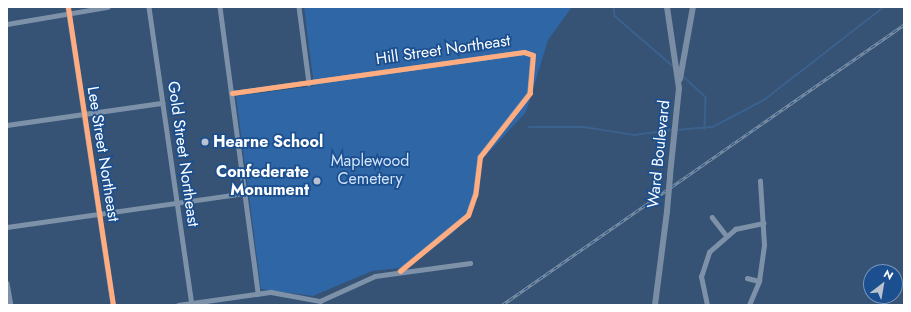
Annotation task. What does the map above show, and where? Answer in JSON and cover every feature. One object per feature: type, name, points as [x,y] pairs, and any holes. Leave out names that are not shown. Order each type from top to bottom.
[{"type":"main road","name":"Ward Boulevard","points":[[655,305],[667,211],[679,88],[667,7]]},
{"type":"main road","points":[[679,88],[693,7]]},
{"type":"street","name":"Lee Street Northeast","points":[[68,7],[113,305]]},
{"type":"street","points":[[7,24],[108,7]]},
{"type":"street","name":"Gold Street Northeast","points":[[149,7],[191,304]]},
{"type":"street","points":[[220,7],[258,293]]},
{"type":"street","points":[[299,7],[310,83]]},
{"type":"street","name":"Hill Street Northeast","points":[[232,93],[524,52],[532,54],[530,93],[477,162],[475,195],[468,215],[400,271]]},
{"type":"street","points":[[7,125],[162,103]]},
{"type":"street","points":[[749,305],[758,281],[764,245],[760,181]]},
{"type":"street","points":[[7,227],[245,193]]},
{"type":"street","points":[[712,217],[726,235]]},
{"type":"street","points":[[707,305],[701,277],[703,264],[726,235],[743,226],[763,223]]},
{"type":"street","points":[[178,305],[258,293],[278,293],[306,301],[320,301],[366,279],[400,271],[470,263]]},
{"type":"street","points":[[746,278],[758,281]]},
{"type":"street","points":[[7,283],[10,305]]},
{"type":"green space","name":"Maplewood Cemetery","points":[[304,7],[572,7],[548,40],[526,112],[481,161],[480,188],[472,211],[454,232],[418,260],[399,268],[372,271],[313,296],[261,289],[236,96],[314,86]]},
{"type":"waterway","points":[[614,7],[615,16],[674,67]]},
{"type":"waterway","points":[[676,130],[713,127],[764,100],[884,7]]},
{"type":"waterway","points":[[682,75],[706,97],[705,129]]},
{"type":"waterway","points":[[529,127],[584,127],[635,135],[672,130]]},
{"type":"railway","points":[[502,305],[904,25]]},
{"type":"cycle path","points":[[68,7],[113,305]]},
{"type":"cycle path","points":[[232,93],[524,52],[533,55],[530,93],[480,157],[475,195],[468,215],[400,271]]},
{"type":"place","name":"Hearne School","points":[[205,142]]},
{"type":"place","name":"Confederate Monument","points":[[317,181]]}]
